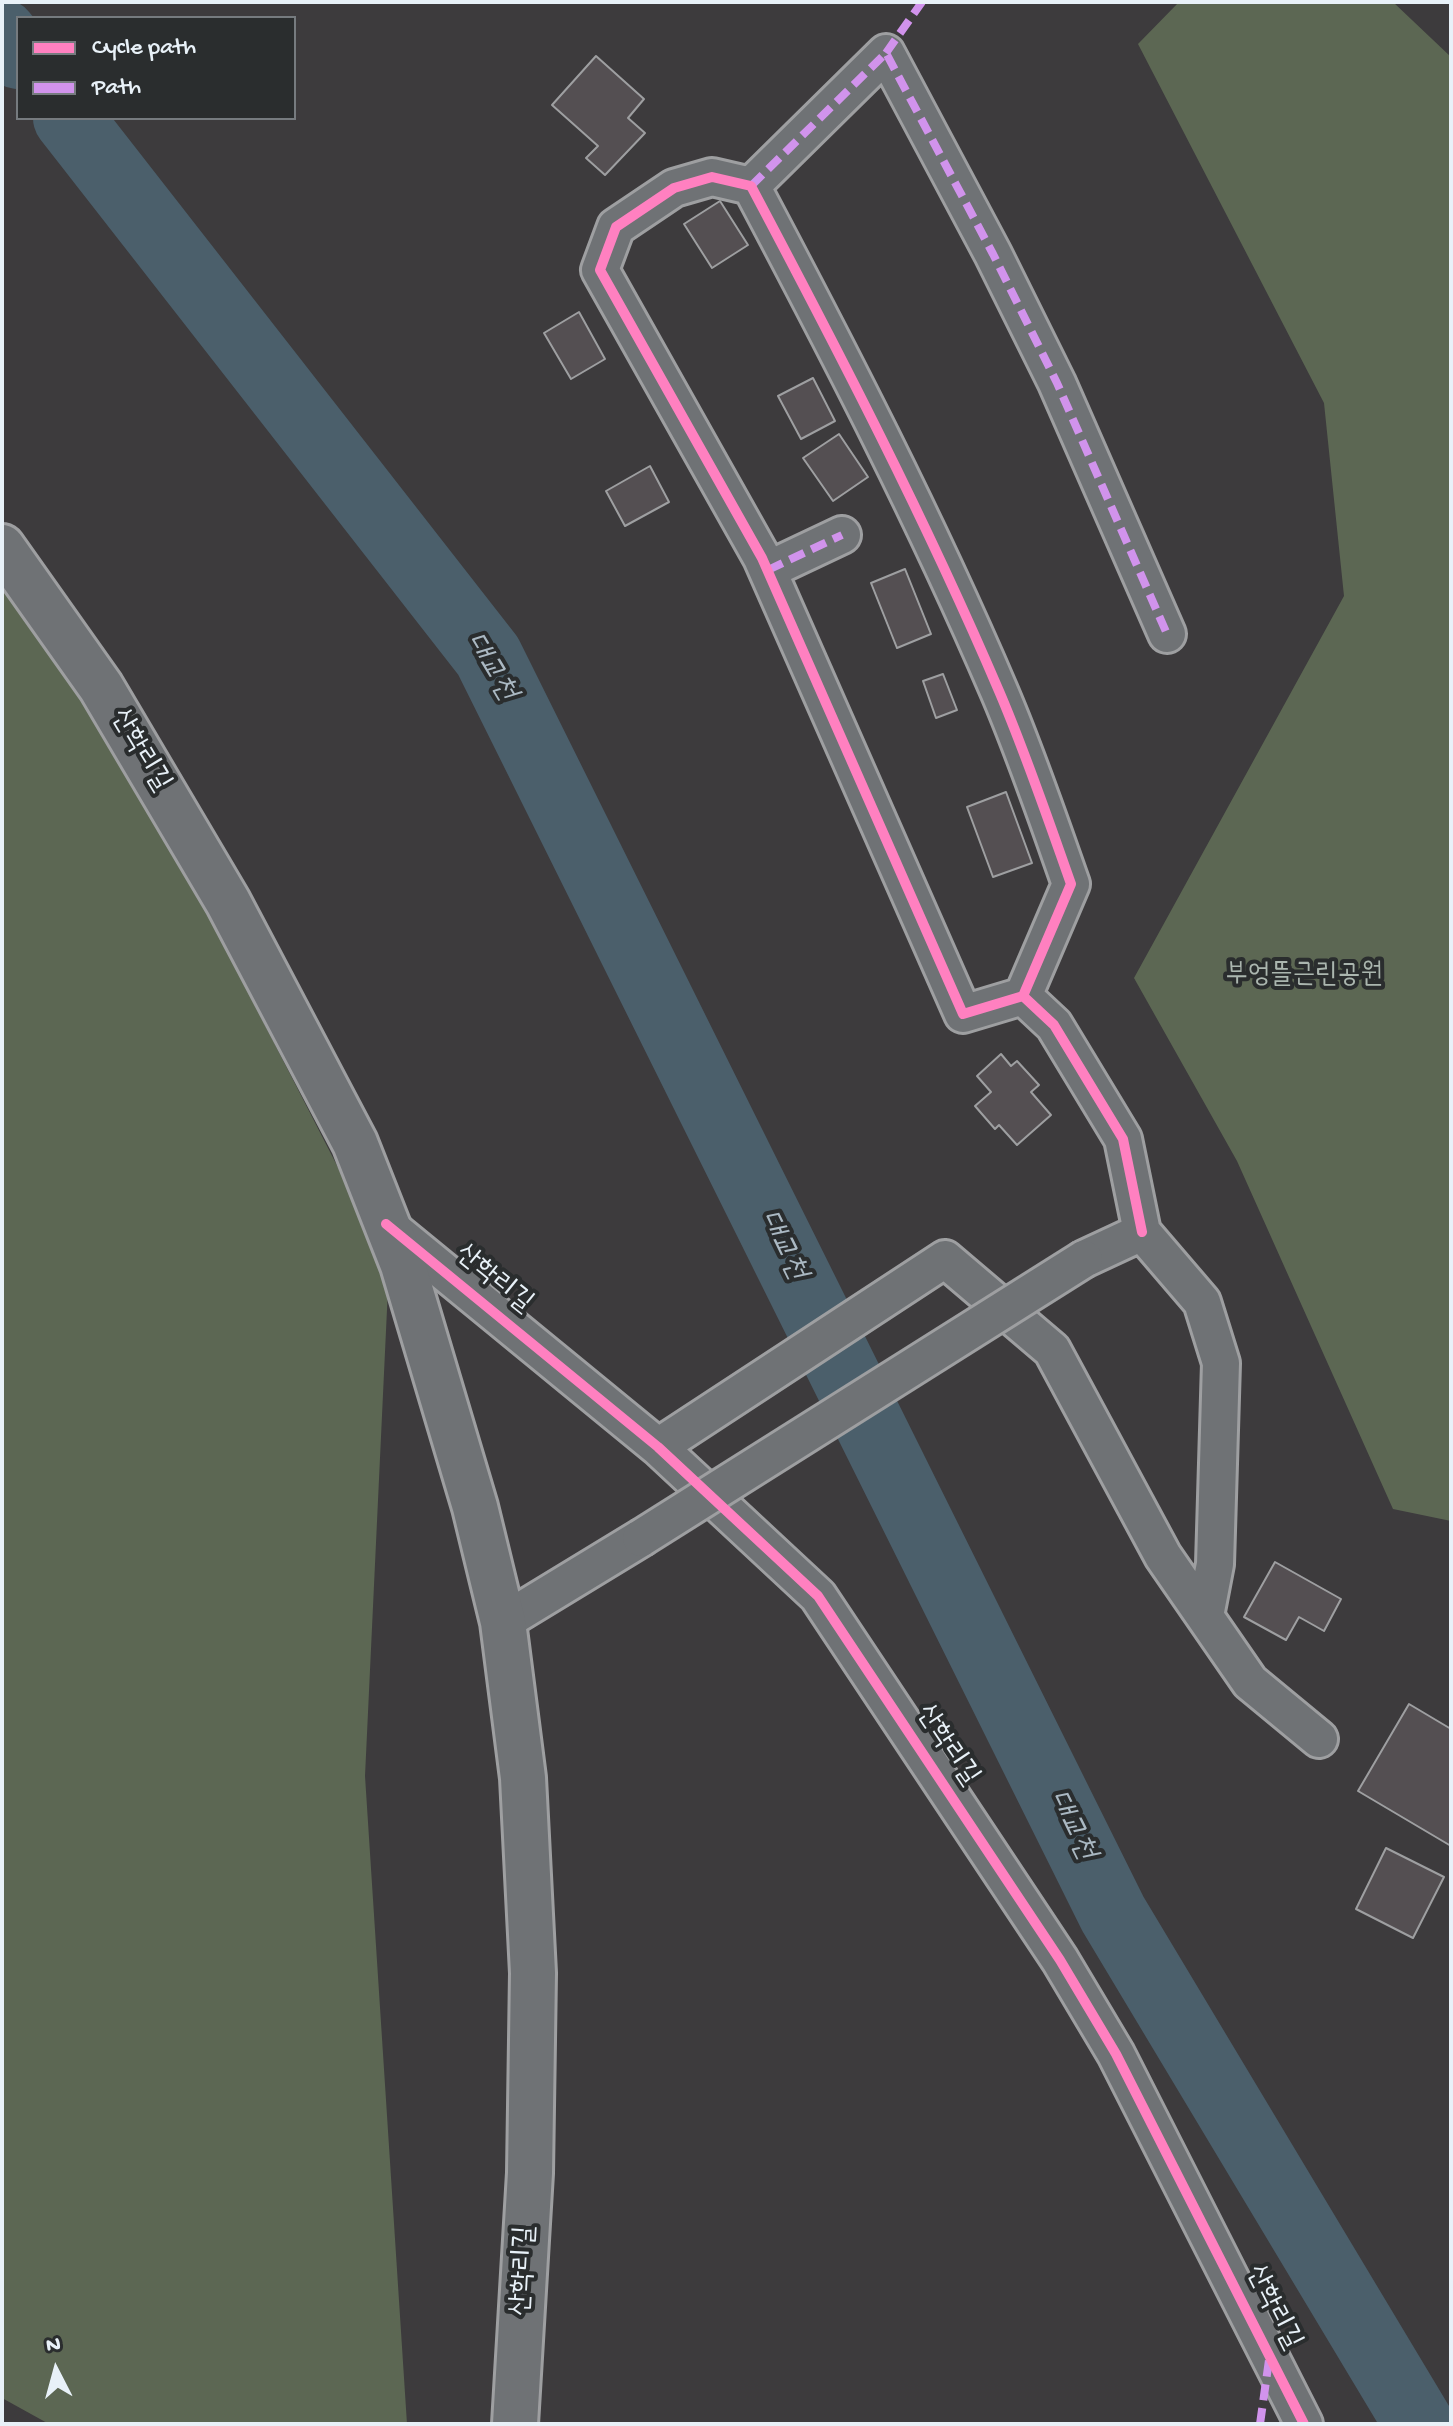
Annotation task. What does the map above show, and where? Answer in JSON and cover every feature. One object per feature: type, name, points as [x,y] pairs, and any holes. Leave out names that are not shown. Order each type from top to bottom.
[{"type":"main road","name":"산학리길","points":[[2,547],[101,687],[228,902],[355,1143],[403,1265],[475,1507],[503,1622],[523,1778],[533,1973],[530,2173],[515,2424]]},
{"type":"street","points":[[751,186],[886,53],[993,254],[1057,383],[1167,634]]},
{"type":"street","points":[[712,177],[751,186],[846,364],[940,558],[1000,694],[1071,884],[1023,996],[963,1014],[768,570],[600,270],[616,227],[674,188],[712,177]]},
{"type":"street","points":[[768,570],[842,535]]},
{"type":"street","points":[[1023,996],[1054,1025],[1123,1139],[1142,1232],[1202,1302],[1221,1363],[1215,1564],[1205,1616]]},
{"type":"street","name":"산학리길","points":[[386,1224],[658,1447],[818,1596],[1060,1960],[1116,2054],[1304,2424]]},
{"type":"street","points":[[503,1622],[1084,1259],[1142,1232]]},
{"type":"street","points":[[658,1447],[945,1259],[1052,1350],[1163,1556],[1250,1682],[1319,1739]]},
{"type":"green space","name":"부엉뜰근린공원","points":[[1179,2],[1393,2],[1451,57],[1451,1521],[1393,1509],[1237,1161],[1134,978],[1344,596],[1324,403],[1138,44]]},
{"type":"green space","points":[[2,550],[65,635],[389,1267],[365,1776],[407,2424],[49,2424],[2,2398]]},
{"type":"building","points":[[596,56],[644,99],[628,118],[645,133],[605,175],[586,158],[598,146],[552,105]]},
{"type":"building","points":[[720,201],[748,245],[712,268],[684,224]]},
{"type":"building","points":[[579,312],[605,359],[571,379],[544,333]]},
{"type":"building","points":[[813,378],[835,421],[801,439],[778,396]]},
{"type":"building","points":[[839,434],[868,477],[833,501],[803,458]]},
{"type":"building","points":[[650,466],[669,502],[625,526],[606,491]]},
{"type":"building","points":[[905,569],[931,634],[897,648],[871,583]]},
{"type":"building","points":[[943,674],[957,710],[936,718],[923,681]]},
{"type":"building","points":[[1006,792],[1032,863],[993,877],[967,807]]},
{"type":"building","points":[[1001,1054],[1011,1066],[1017,1061],[1039,1085],[1031,1092],[1051,1115],[1017,1145],[999,1125],[995,1129],[975,1106],[991,1092],[977,1076]]},
{"type":"building","points":[[1275,1562],[1341,1599],[1324,1631],[1299,1617],[1286,1640],[1244,1617]]},
{"type":"building","points":[[1409,1704],[1451,1729],[1451,1846],[1358,1791]]},
{"type":"building","points":[[1386,1848],[1444,1877],[1413,1938],[1356,1909]]},
{"type":"waterway","name":"대교천","points":[[2,34],[16,52]]},
{"type":"waterway","name":"대교천","points":[[70,120],[488,656],[1113,1914],[1419,2424]]},
{"type":"marked path","points":[[886,53],[922,2]]},
{"type":"marked path","points":[[751,186],[886,53],[993,254],[1057,383],[1167,634]]},
{"type":"marked path","points":[[768,570],[842,535]]},
{"type":"marked path","points":[[1260,2424],[1269,2360]]},
{"type":"cycle path","points":[[1023,996],[1071,884],[999,691],[880,436],[751,186],[712,177],[674,188],[616,227],[600,270],[762,558],[963,1014],[1023,996],[1054,1025],[1123,1139],[1142,1232]]},
{"type":"cycle path","points":[[386,1224],[658,1447],[818,1596],[1060,1960],[1116,2054],[1304,2424]]}]
